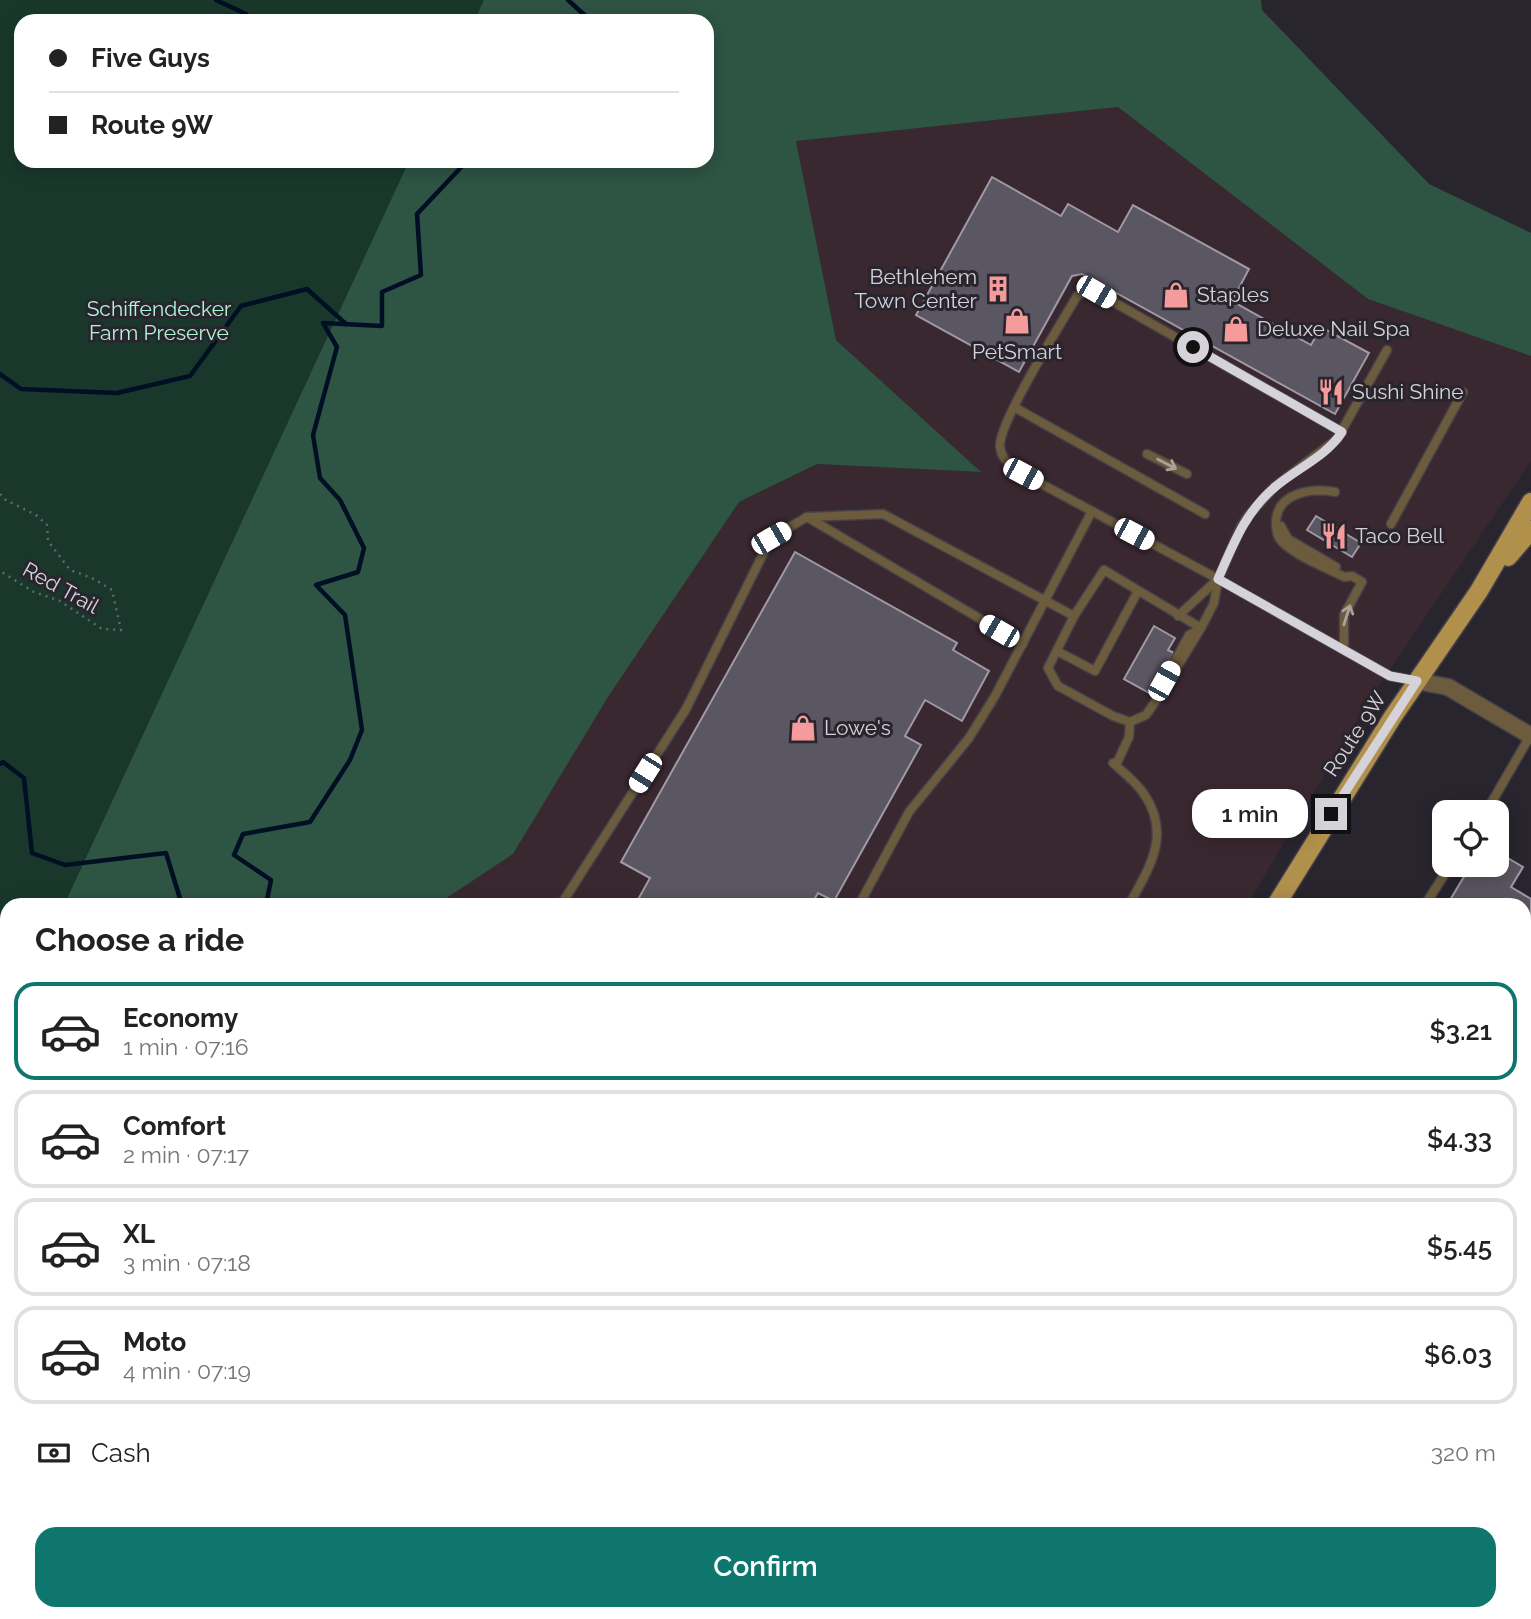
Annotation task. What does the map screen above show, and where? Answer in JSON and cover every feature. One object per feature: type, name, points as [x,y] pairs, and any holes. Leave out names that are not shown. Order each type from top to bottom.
[{"type":"main road","name":"Route 9W","points":[[1280,898],[1417,681],[1479,591],[1531,502]]},
{"type":"main road","name":"Route 9W","points":[[1479,591],[1531,530]]},
{"type":"street","points":[[1417,681],[1448,687],[1531,735]]},
{"type":"lane","points":[[1342,432],[1091,291],[1080,292],[1077,296],[1014,407],[1000,444],[1009,464],[1023,474],[1390,676],[1417,681]]},
{"type":"lane","points":[[1201,628],[1104,570],[1074,616],[1048,668],[1058,686],[1114,716],[1130,722],[1146,715],[1164,689],[1201,628],[1214,603],[1218,579],[1241,527],[1255,507],[1280,483],[1334,444],[1387,350]]},
{"type":"lane","points":[[1391,524],[1463,392]]},
{"type":"lane","points":[[1014,407],[1205,514]]},
{"type":"lane","points":[[1147,454],[1187,474]]},
{"type":"lane","points":[[1335,492],[1304,496],[1289,503],[1282,513],[1281,531],[1287,539],[1362,582],[1344,615],[1344,650]]},
{"type":"lane","points":[[863,898],[909,812],[969,738],[1023,644],[1092,511]]},
{"type":"lane","points":[[565,898],[686,709],[771,538],[807,517],[883,514],[1074,616]]},
{"type":"lane","points":[[807,517],[1023,644]]},
{"type":"lane","points":[[1178,616],[1218,579]]},
{"type":"lane","points":[[1057,651],[1095,671],[1138,591]]},
{"type":"lane","points":[[1130,722],[1129,737],[1114,764],[1143,792],[1152,807],[1158,844],[1154,858],[1133,898]]},
{"type":"lane","points":[[1494,800],[1531,735]]},
{"type":"lane","points":[[1429,898],[1443,877]]},
{"type":"path","name":"Red Trail","points":[[0,494],[4,499],[36,515],[47,525],[48,541],[70,570],[92,578],[112,590],[121,630],[102,629],[60,601],[34,592],[0,571]]},
{"type":"shaded area","points":[[1118,107],[1368,299],[1531,356],[1531,461],[1371,697],[1251,898],[447,898],[513,854],[608,697],[739,502],[817,464],[980,472],[836,340],[796,141]]},
{"type":"green space","name":"Schiffendecker Farm Preserve","points":[[0,0],[484,0],[477,14],[14,14],[14,168],[406,168],[67,898],[0,898]]},
{"type":"green space","points":[[484,0],[1261,0],[1262,10],[1429,184],[1531,233],[1531,356],[1368,299],[1118,107],[796,141],[836,340],[981,472],[817,464],[739,502],[608,697],[513,854],[447,898],[67,898],[406,168],[714,168],[714,14],[477,14]]},
{"type":"building","name":"Bethlehem Town Center","points":[[992,177],[1061,216],[1068,204],[1118,232],[1133,205],[1249,269],[1232,301],[1311,345],[1321,327],[1369,353],[1335,414],[1082,274],[1072,276],[1019,372],[916,315]]},
{"type":"building","name":"Taco Bell","points":[[1316,516],[1361,543],[1352,557],[1307,530]]},
{"type":"building","name":"Lowe's","points":[[795,552],[957,643],[953,650],[989,671],[962,721],[925,700],[905,736],[921,745],[836,898],[818,893],[815,898],[639,898],[650,878],[621,862]]},
{"type":"building","points":[[1154,626],[1175,638],[1168,650],[1174,653],[1151,694],[1124,679]]},
{"type":"building","points":[[1509,859],[1523,867],[1511,887],[1529,898],[1451,898],[1464,877],[1509,877]]},
{"type":"waterway","points":[[216,0],[246,14]]},
{"type":"waterway","points":[[568,0],[583,14]]},
{"type":"waterway","points":[[267,898],[271,880],[234,855],[243,834],[310,822],[350,760],[362,730],[345,615],[316,585],[358,572],[364,548],[340,500],[320,478],[313,435],[337,347],[323,323],[382,326],[382,292],[421,275],[417,214],[460,168]]},
{"type":"waterway","points":[[0,374],[21,389],[117,393],[190,376],[241,306],[307,289],[346,324]]},
{"type":"waterway","points":[[0,764],[3,762],[24,778],[32,853],[65,865],[166,853],[180,898]]},
{"type":"place","name":"Bethlehem Town Center","points":[[998,289]]},
{"type":"place","name":"Staples","points":[[1176,295]]},
{"type":"place","name":"PetSmart","points":[[1017,321]]},
{"type":"place","name":"Deluxe Nail Spa","points":[[1236,329]]},
{"type":"place","name":"Sushi Shine","points":[[1331,392]]},
{"type":"place","name":"Taco Bell","points":[[1334,536]]},
{"type":"place","name":"Lowe's","points":[[803,728]]},
{"type":"route","points":[[1193,347],[1342,432],[1334,444],[1286,478],[1255,507],[1241,527],[1218,579],[1390,676],[1417,681],[1331,814]]}]
